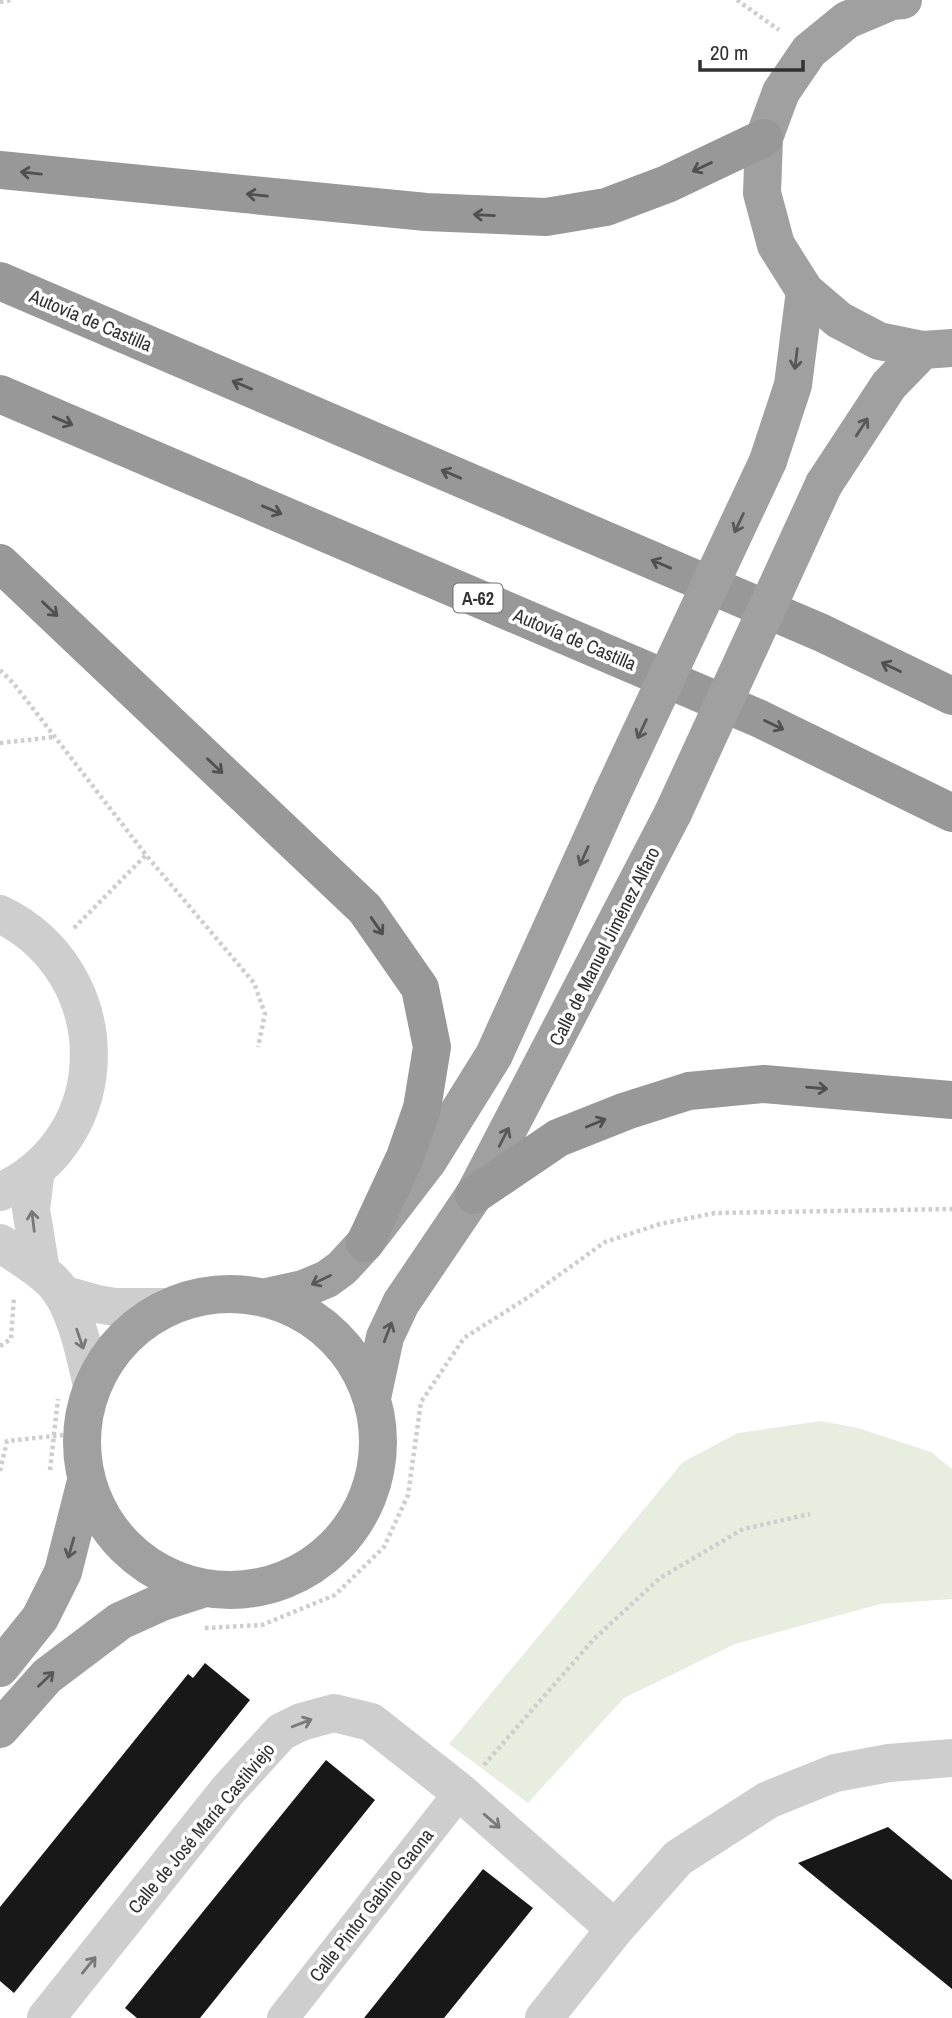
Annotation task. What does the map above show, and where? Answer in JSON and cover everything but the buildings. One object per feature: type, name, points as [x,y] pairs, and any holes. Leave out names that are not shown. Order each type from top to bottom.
[{"type":"highway","points":[[903,0],[892,1],[847,20],[809,51],[781,92],[764,138],[762,192],[776,245],[805,291],[839,320],[879,341],[937,349]]},
{"type":"highway","points":[[0,170],[426,212],[546,217],[606,207],[667,184],[764,138]]},
{"type":"highway","name":"Autovía de Castilla","points":[[0,281],[822,633],[952,696]]},
{"type":"highway","points":[[266,1297],[303,1289],[327,1279],[342,1268],[428,1161],[494,1055],[612,794],[768,461],[793,385],[805,291]]},
{"type":"highway","name":"Calle de Manuel Jiménez Alfaro","points":[[372,1398],[385,1337],[401,1303],[474,1195],[673,813],[824,484],[889,386],[937,349]]},
{"type":"highway","name":"Autovía de Castilla","points":[[0,394],[758,718],[952,813]]},
{"type":"highway","points":[[0,563],[365,909],[420,988],[432,1047],[422,1108],[405,1157],[365,1242]]},
{"type":"highway","points":[[474,1195],[558,1138],[626,1111],[689,1091],[764,1084],[952,1100]]},
{"type":"highway","points":[[0,1668],[40,1618],[63,1572],[69,1480],[67,1435],[75,1390],[136,1327],[167,1307],[200,1296],[233,1293],[266,1297],[301,1311],[332,1334],[356,1363],[372,1398],[379,1441],[373,1485],[354,1525],[326,1557],[288,1580],[246,1591],[202,1589],[163,1576],[129,1552],[69,1480]]},
{"type":"highway","points":[[0,1729],[47,1676],[120,1621],[162,1602],[202,1589]]},
{"type":"street","points":[[0,914],[28,930],[51,951],[69,975],[82,1003],[89,1033],[85,1094],[73,1123],[57,1149],[36,1170],[0,1192]]},
{"type":"street","points":[[36,1170],[31,1209],[39,1284]]},
{"type":"street","points":[[0,1243],[39,1284],[81,1342],[75,1390]]},
{"type":"street","points":[[39,1284],[97,1304],[116,1307],[167,1307]]},
{"type":"street","name":"Calle de José María Castilviejo","points":[[46,2018],[228,1790],[281,1732],[301,1722],[334,1713],[371,1722],[460,1792],[615,1929]]},
{"type":"street","points":[[544,2018],[615,1929],[678,1858],[768,1800],[835,1773],[889,1763],[952,1758]]},
{"type":"street","name":"Calle Pintor Gabino Gaona","points":[[283,2018],[460,1792]]},
{"type":"path","points":[[0,2],[12,0]]},
{"type":"path","points":[[737,0],[809,51]]},
{"type":"path","points":[[0,670],[14,684],[146,855],[254,983],[265,1014],[258,1047]]},
{"type":"path","points":[[0,743],[55,737]]},
{"type":"path","points":[[51,951],[146,855]]},
{"type":"path","points":[[201,1629],[262,1625],[335,1595],[384,1547],[408,1495],[421,1402],[464,1338],[527,1298],[605,1242],[660,1224],[715,1213],[952,1209]]},
{"type":"path","points":[[0,1346],[11,1339],[39,1284]]},
{"type":"path","points":[[69,1480],[67,1435],[75,1390]]},
{"type":"path","points":[[0,1471],[7,1441],[67,1435]]},
{"type":"path","points":[[460,1792],[594,1639],[660,1578],[743,1529],[810,1514]]},
{"type":"shaded area","points":[[821,1421],[858,1428],[931,1452],[952,1469],[952,1599],[880,1604],[735,1644],[624,1698],[528,1803],[449,1744],[683,1462],[738,1433]]}]
